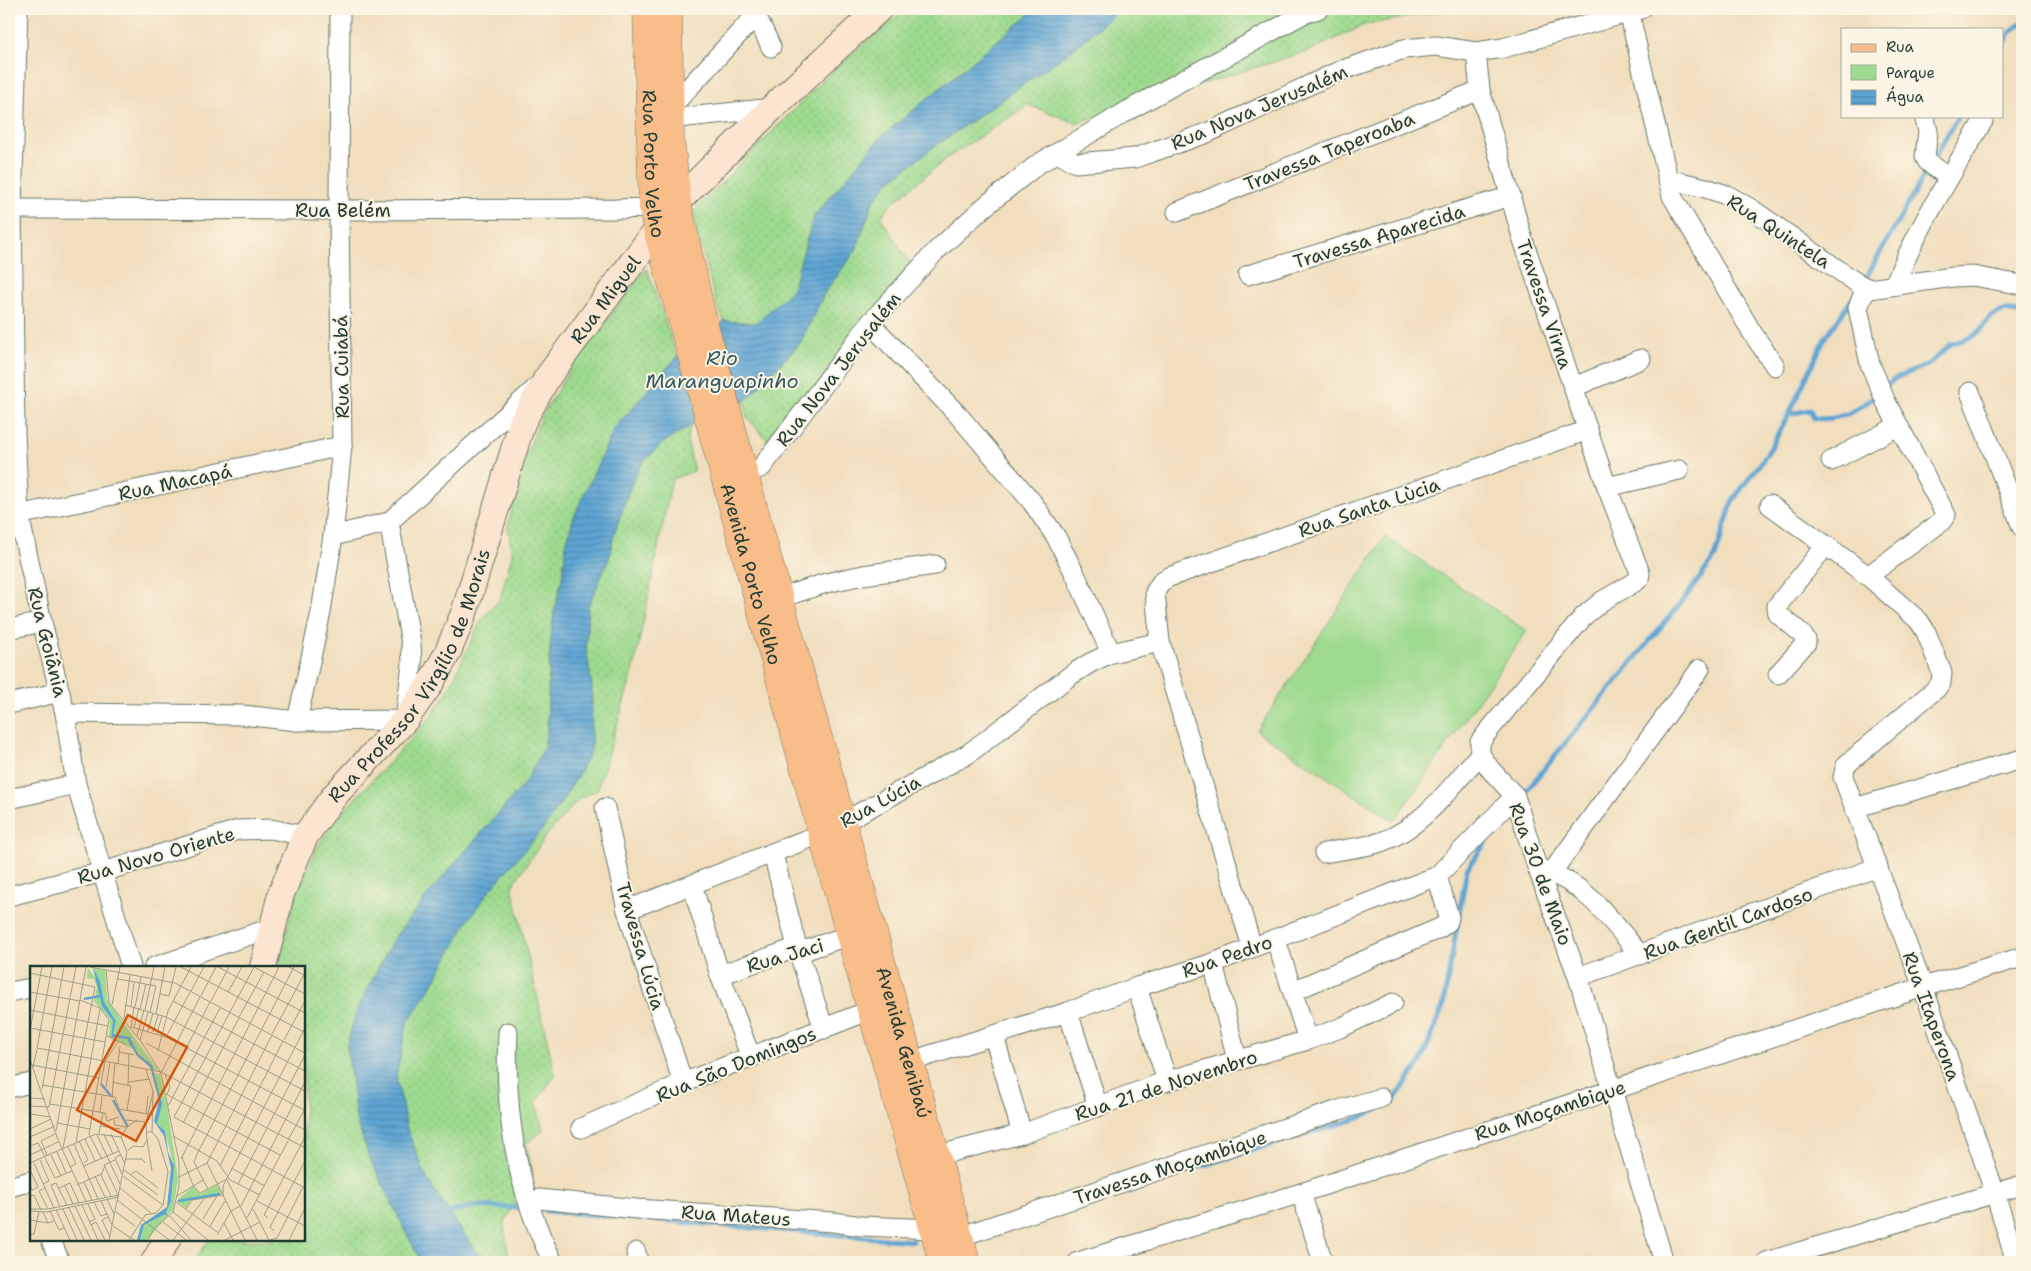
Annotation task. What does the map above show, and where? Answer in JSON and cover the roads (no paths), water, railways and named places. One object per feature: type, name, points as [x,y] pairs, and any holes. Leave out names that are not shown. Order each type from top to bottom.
[{"type":"main road","name":"Rua Porto Velho","points":[[647,9],[662,212],[691,312]]},
{"type":"main road","name":"Rua Porto Velho","points":[[662,212],[670,113],[668,9]]},
{"type":"main road","name":"Rua Miguel","points":[[547,378],[662,212],[840,43],[879,9]]},
{"type":"main road","name":"Avenida Porto Velho","points":[[691,312],[832,827]]},
{"type":"main road","name":"Rua Professor Virgílio de Morais","points":[[263,966],[281,894],[305,836],[335,795],[405,720],[429,686],[447,654],[461,621],[522,423],[547,378]]},
{"type":"main road","name":"Avenida Porto Velho","points":[[719,417],[744,475],[780,598],[832,827]]},
{"type":"main road","name":"Avenida Genibaú","points":[[832,827],[850,935],[908,1062],[935,1156],[953,1243],[944,1262]]},
{"type":"main road","name":"Avenida Genibaú","points":[[832,827],[882,1006],[953,1243]]},
{"type":"main road","points":[[154,1262],[167,1241]]},
{"type":"street","name":"Rua Goiânia","points":[[18,9],[10,209],[14,516],[65,713],[76,784],[131,966]]},
{"type":"street","name":"Rua Cuiabá","points":[[297,721],[321,612],[333,536],[342,446],[339,210],[340,9]]},
{"type":"street","points":[[1057,153],[1129,110],[1303,14],[1318,9]]},
{"type":"street","points":[[1635,10],[1667,179],[1672,196],[1775,366]]},
{"type":"street","name":"Rua Nova Jerusalém","points":[[744,475],[762,467],[870,323],[936,251],[983,208],[1038,164],[1057,153],[1076,163],[1135,158],[1207,133],[1337,72],[1404,49],[1436,46],[1476,52],[1503,48],[1635,10]]},
{"type":"street","points":[[670,113],[757,12],[771,47]]},
{"type":"street","name":"Travessa Virna","points":[[1476,52],[1480,90],[1522,237],[1607,486],[1640,572],[1639,579],[1602,601],[1584,616],[1486,734],[1480,742],[1480,754]]},
{"type":"street","name":"Travessa Taperoaba","points":[[1177,212],[1480,90]]},
{"type":"street","points":[[670,113],[772,108]]},
{"type":"street","points":[[1925,118],[1928,131],[1925,153],[1928,162],[1949,178]]},
{"type":"street","points":[[1894,285],[1909,248],[1983,122]]},
{"type":"street","name":"Rua Quintela","points":[[1667,179],[1706,188],[1729,196],[1753,210],[1864,287]]},
{"type":"street","name":"Travessa Aparecida","points":[[1248,275],[1511,196]]},
{"type":"street","name":"Rua Belém","points":[[10,209],[662,212]]},
{"type":"street","points":[[1770,505],[1868,576],[1941,522],[1946,515],[1898,426],[1870,364],[1858,312],[1864,287],[1973,276],[2022,285]]},
{"type":"street","points":[[870,323],[959,416],[1032,502],[1063,552],[1111,653],[1160,642],[1252,947]]},
{"type":"street","points":[[1574,387],[1642,360]]},
{"type":"street","name":"Rua Miguel","points":[[333,536],[389,522],[547,378]]},
{"type":"street","points":[[1970,392],[2022,527]]},
{"type":"street","points":[[1830,461],[1898,426]]},
{"type":"street","name":"Rua Santa Lùcia","points":[[1160,642],[1155,592],[1162,581],[1169,577],[1588,430]]},
{"type":"street","name":"Rua Macapá","points":[[14,516],[342,446]]},
{"type":"street","points":[[1607,486],[1679,470]]},
{"type":"street","points":[[65,713],[242,715],[297,721],[405,720],[412,664],[411,643],[389,522]]},
{"type":"street","points":[[1778,674],[1806,640],[1778,614],[1777,606],[1826,545]]},
{"type":"street","points":[[780,598],[826,583],[863,575],[935,565]]},
{"type":"street","name":"Rua Itaperona","points":[[1868,576],[1919,621],[1926,632],[1942,673],[1941,683],[1846,766],[1843,777],[1923,987],[1995,1194],[2016,1262]]},
{"type":"street","points":[[9,629],[42,622]]},
{"type":"street","name":"Rua Lúcia","points":[[627,910],[773,854],[832,827],[968,754],[1071,675],[1111,653]]},
{"type":"street","points":[[1640,955],[1589,895],[1544,870],[1700,669]]},
{"type":"street","points":[[9,704],[60,692]]},
{"type":"street","points":[[1324,853],[1380,842],[1402,832],[1432,809],[1480,754]]},
{"type":"street","name":"Rua 30 de Maio","points":[[1480,754],[1490,770],[1515,796],[1544,870],[1664,1262]]},
{"type":"street","points":[[1854,808],[2022,759]]},
{"type":"street","points":[[9,799],[76,784]]},
{"type":"street","name":"Rua Pedro","points":[[908,1062],[1068,1012],[1137,987],[1213,963],[1437,876],[1515,796]]},
{"type":"street","name":"Travessa Lúcia","points":[[605,808],[627,910],[683,1083]]},
{"type":"street","name":"Rua Novo Oriente","points":[[9,896],[103,872],[238,830],[271,829],[305,836]]},
{"type":"street","points":[[773,854],[798,951],[824,1029]]},
{"type":"street","name":"Rua Gentil Cardoso","points":[[1578,977],[1878,867]]},
{"type":"street","points":[[1293,991],[1440,928],[1448,922],[1449,917],[1437,876]]},
{"type":"street","points":[[692,885],[720,975],[751,1058]]},
{"type":"street","points":[[157,966],[272,928]]},
{"type":"street","name":"Rua Jaci","points":[[720,975],[790,950],[798,951],[850,935]]},
{"type":"street","points":[[1276,940],[1308,1040]]},
{"type":"street","name":"Rua Moçambique","points":[[1078,1262],[1302,1193],[1611,1089],[1923,987],[2022,957]]},
{"type":"street","points":[[1213,963],[1236,1060]]},
{"type":"street","points":[[1137,987],[1166,1081]]},
{"type":"street","points":[[9,992],[30,988]]},
{"type":"street","name":"Rua 21 de Novembro","points":[[935,1156],[1022,1134],[1166,1081],[1308,1040],[1340,1028],[1393,1003]]},
{"type":"street","name":"Rua São Domingos","points":[[581,1128],[683,1083],[882,1006]]},
{"type":"street","points":[[1068,1012],[1098,1107]]},
{"type":"street","points":[[508,1032],[507,1098],[516,1155],[535,1221],[553,1262]]},
{"type":"street","points":[[994,1036],[1022,1134]]},
{"type":"street","points":[[9,1088],[30,1083]]},
{"type":"street","name":"Travessa Moçambique","points":[[953,1243],[1339,1110],[1381,1098]]},
{"type":"street","points":[[1766,1262],[2022,1185]]},
{"type":"street","points":[[1302,1193],[1323,1262]]},
{"type":"street","name":"Rua Mateus","points":[[539,1199],[637,1209],[833,1222],[953,1243]]},
{"type":"street","points":[[51,1241],[60,1262]]},
{"type":"water","name":"Rio Maranguapinho","points":[[1036,9],[1121,9],[1064,56],[931,149],[887,183],[872,204],[856,250],[825,292],[800,343],[745,401],[691,425],[662,444],[644,461],[634,477],[614,534],[609,559],[588,606],[586,648],[592,687],[591,750],[577,777],[547,824],[489,891],[467,922],[432,985],[407,1023],[396,1077],[407,1129],[427,1179],[483,1262],[421,1262],[369,1157],[356,1118],[347,1044],[357,1010],[394,938],[435,886],[525,783],[543,750],[547,732],[551,636],[563,574],[566,545],[573,519],[614,429],[677,357],[724,321],[756,323],[792,290],[814,216],[881,137]]},
{"type":"waterway","points":[[2004,45],[2010,33],[2022,22]]},
{"type":"waterway","points":[[1863,283],[1957,118]]},
{"type":"waterway","points":[[1521,797],[1688,594],[1715,557],[1733,500],[1766,456],[1789,414],[1824,340],[1854,296]]},
{"type":"waterway","points":[[1884,387],[1898,377],[1928,365],[1951,344],[1972,337],[1991,316],[2007,310],[2022,314]]},
{"type":"waterway","points":[[1789,414],[1810,410],[1814,418],[1832,418],[1857,409],[1877,392]]},
{"type":"waterway","points":[[1191,1169],[1359,1118],[1394,1100],[1421,1062],[1443,1006],[1467,869],[1498,825]]},
{"type":"waterway","points":[[445,1213],[475,1206],[516,1208]]},
{"type":"waterway","points":[[546,1211],[913,1241]]}]
